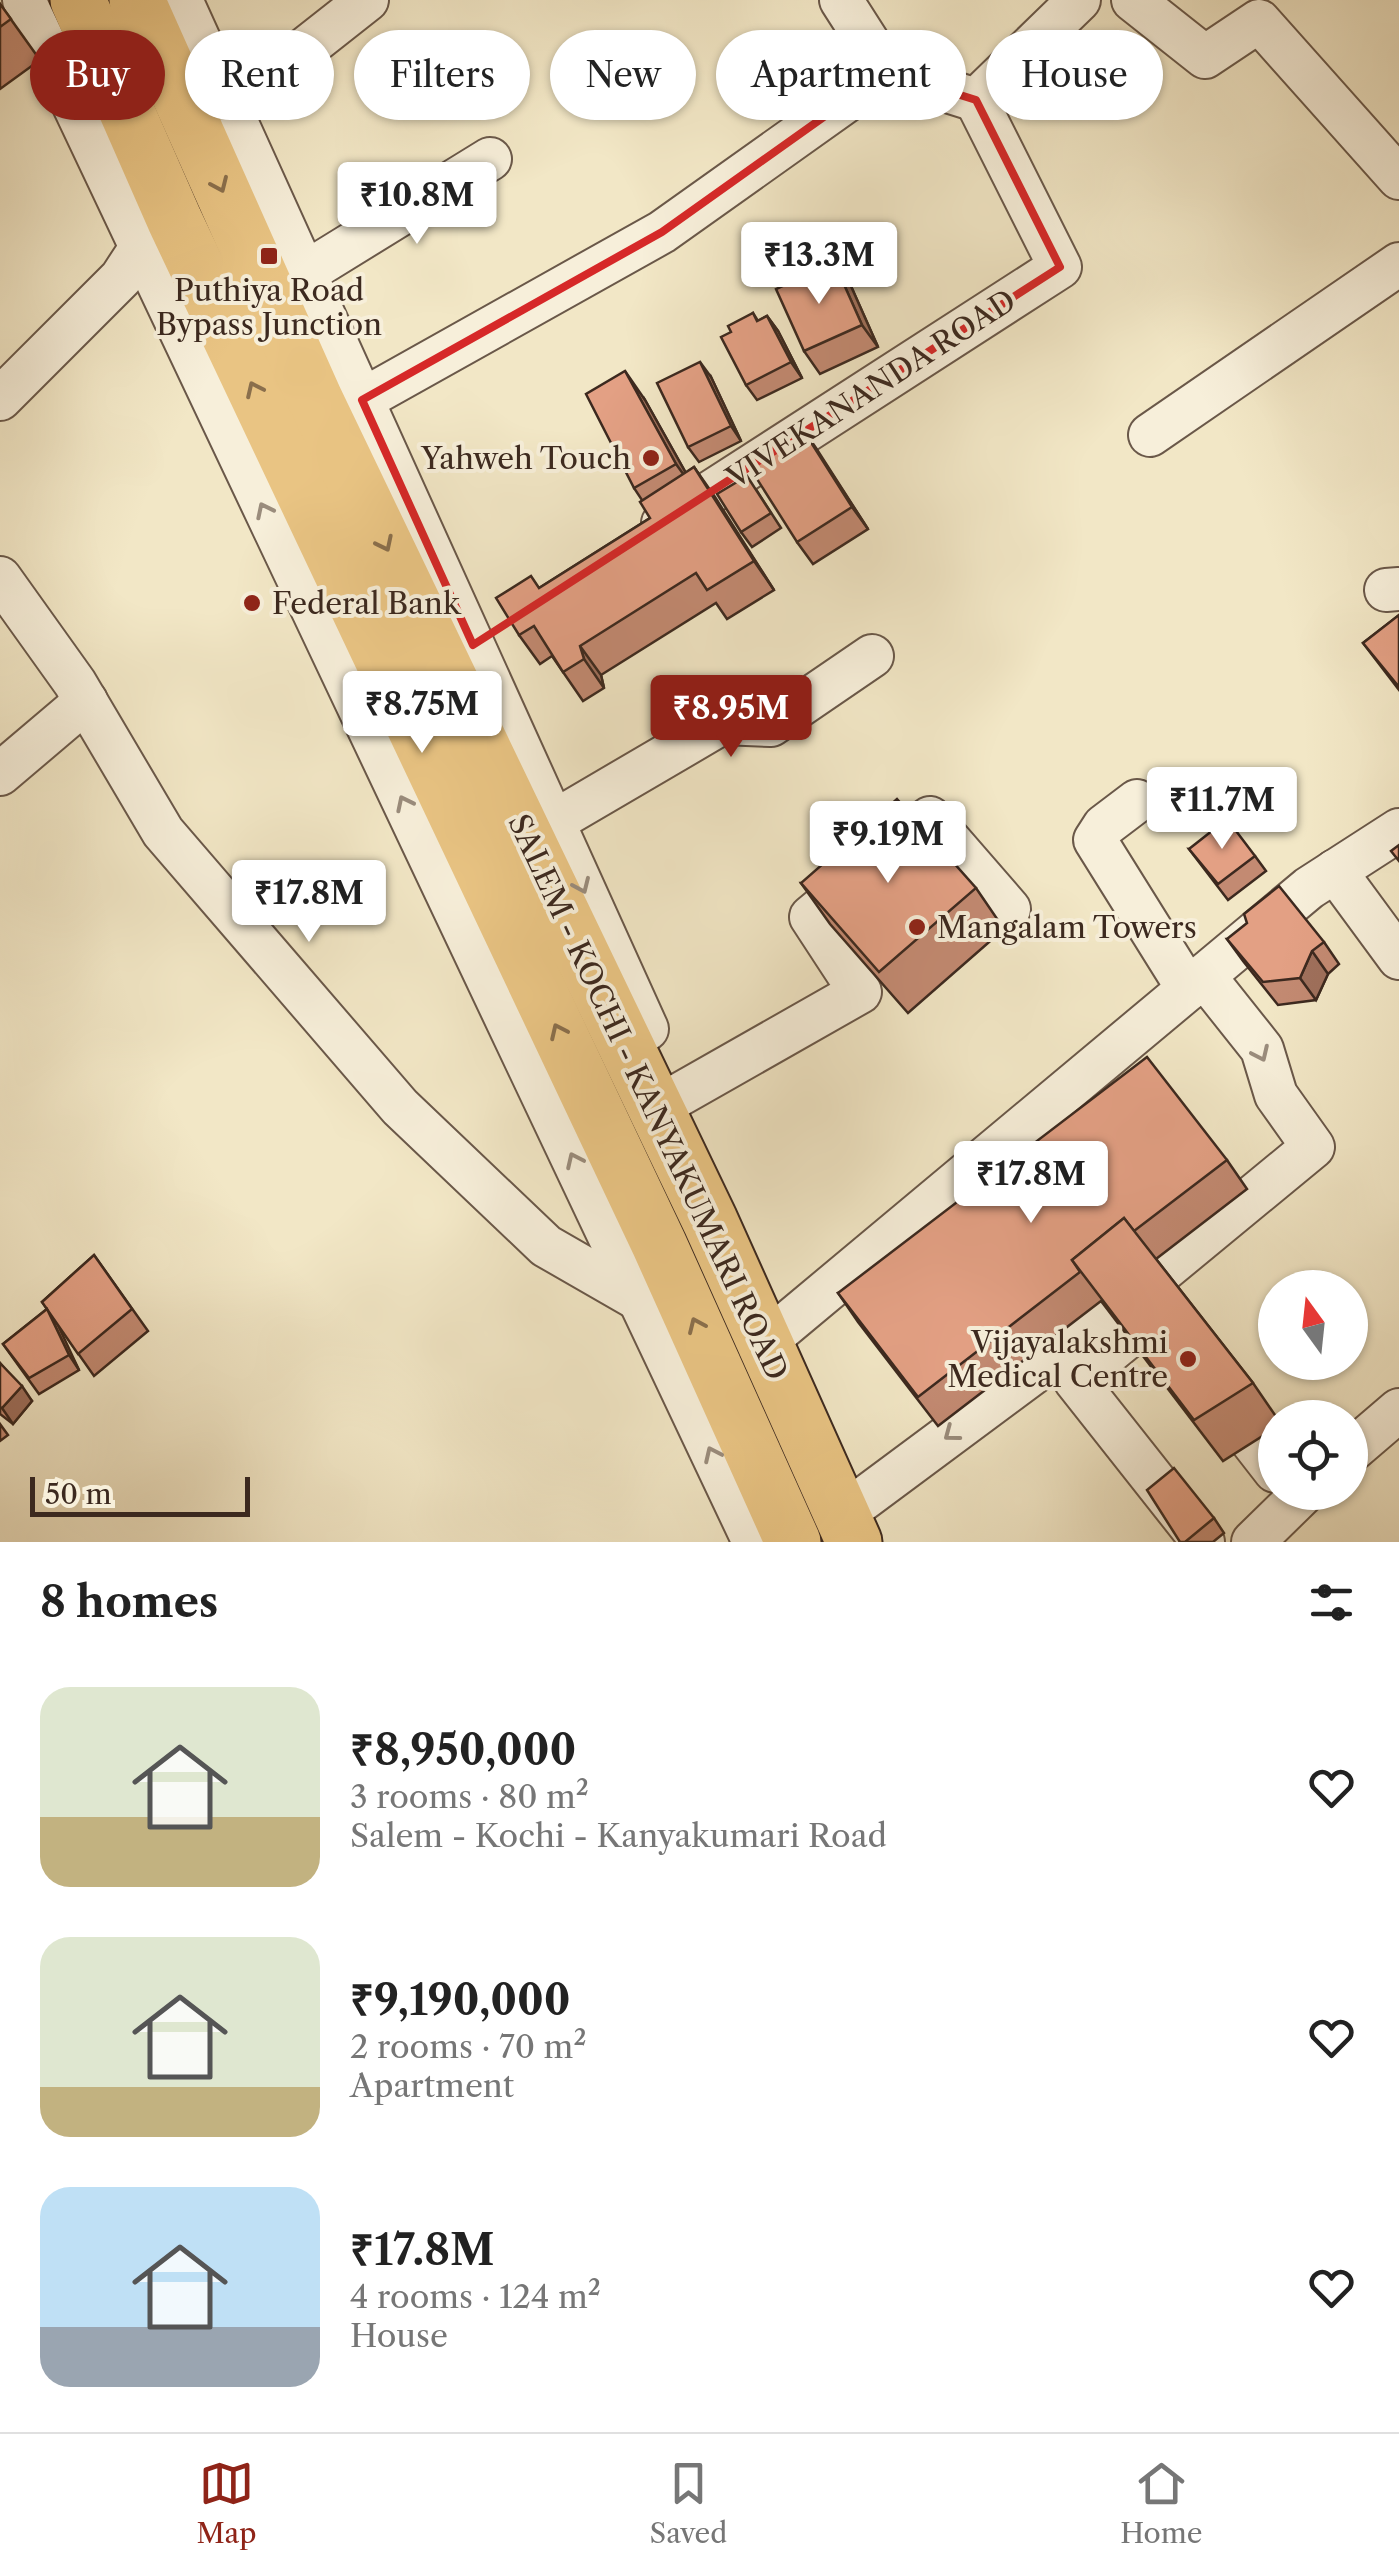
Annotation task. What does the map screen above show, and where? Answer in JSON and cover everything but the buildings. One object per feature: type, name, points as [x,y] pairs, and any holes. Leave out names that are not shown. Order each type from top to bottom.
[{"type":"highway","name":"SALEM - KOCHI - KANYAKUMARI ROAD","points":[[78,0],[123,156],[174,222],[659,1244],[792,1542]]},
{"type":"highway","name":"SALEM - KOCHI - KANYAKUMARI ROAD","points":[[137,0],[214,121],[316,399],[710,1222],[858,1521]]},
{"type":"highway","points":[[659,1244],[710,1222]]},
{"type":"street","points":[[24,0],[123,156],[140,248],[754,1542]]},
{"type":"street","points":[[181,0],[214,121],[305,273],[362,400],[490,634],[553,822],[782,1328],[858,1521],[881,1542]]},
{"type":"street","points":[[214,121],[367,0]]},
{"type":"street","points":[[841,0],[860,30]]},
{"type":"street","points":[[966,97],[976,100],[1079,0]]},
{"type":"street","points":[[1133,0],[1205,57],[1260,21],[1399,178]]},
{"type":"street","name":"VIVEKANANDA ROAD","points":[[624,548],[1060,267],[976,100]]},
{"type":"street","points":[[362,400],[662,232],[820,120]]},
{"type":"street","points":[[305,273],[490,159]]},
{"type":"street","points":[[0,398],[122,278],[140,248]]},
{"type":"street","points":[[1150,435],[1399,264]]},
{"type":"street","points":[[0,578],[86,701],[162,832],[400,1107],[546,1246],[640,1300]]},
{"type":"street","points":[[553,822],[722,723],[771,725],[872,656]]},
{"type":"street","points":[[0,774],[86,701]]},
{"type":"street","points":[[858,1521],[1313,1147],[1276,1095],[1262,1049],[1196,983],[1102,858],[1096,840],[1104,826],[1136,801]]},
{"type":"street","points":[[677,1096],[860,992],[811,918],[930,818],[1009,909]]},
{"type":"street","points":[[782,1328],[1196,983],[1335,871],[1399,830]]},
{"type":"street","points":[[1335,871],[1399,958]]},
{"type":"street","points":[[1202,1542],[1075,1380],[1154,1315],[1258,1446]]},
{"type":"street","points":[[1368,1438],[1398,1414]]},
{"type":"street","points":[[1253,1542],[1277,1510]]},
{"type":"highlighted area","points":[[887,72],[976,100],[1060,267],[473,645],[362,400],[662,232]]},
{"type":"place","name":"Puthiya Road Bypass Junction","points":[[269,256]]},
{"type":"place","name":"Yahweh Touch","points":[[651,458]]},
{"type":"place","name":"Federal Bank","points":[[252,603]]},
{"type":"place","name":"Mangalam Towers","points":[[917,927]]},
{"type":"place","name":"Vijayalakshmi Medical Centre","points":[[1188,1359]]}]
